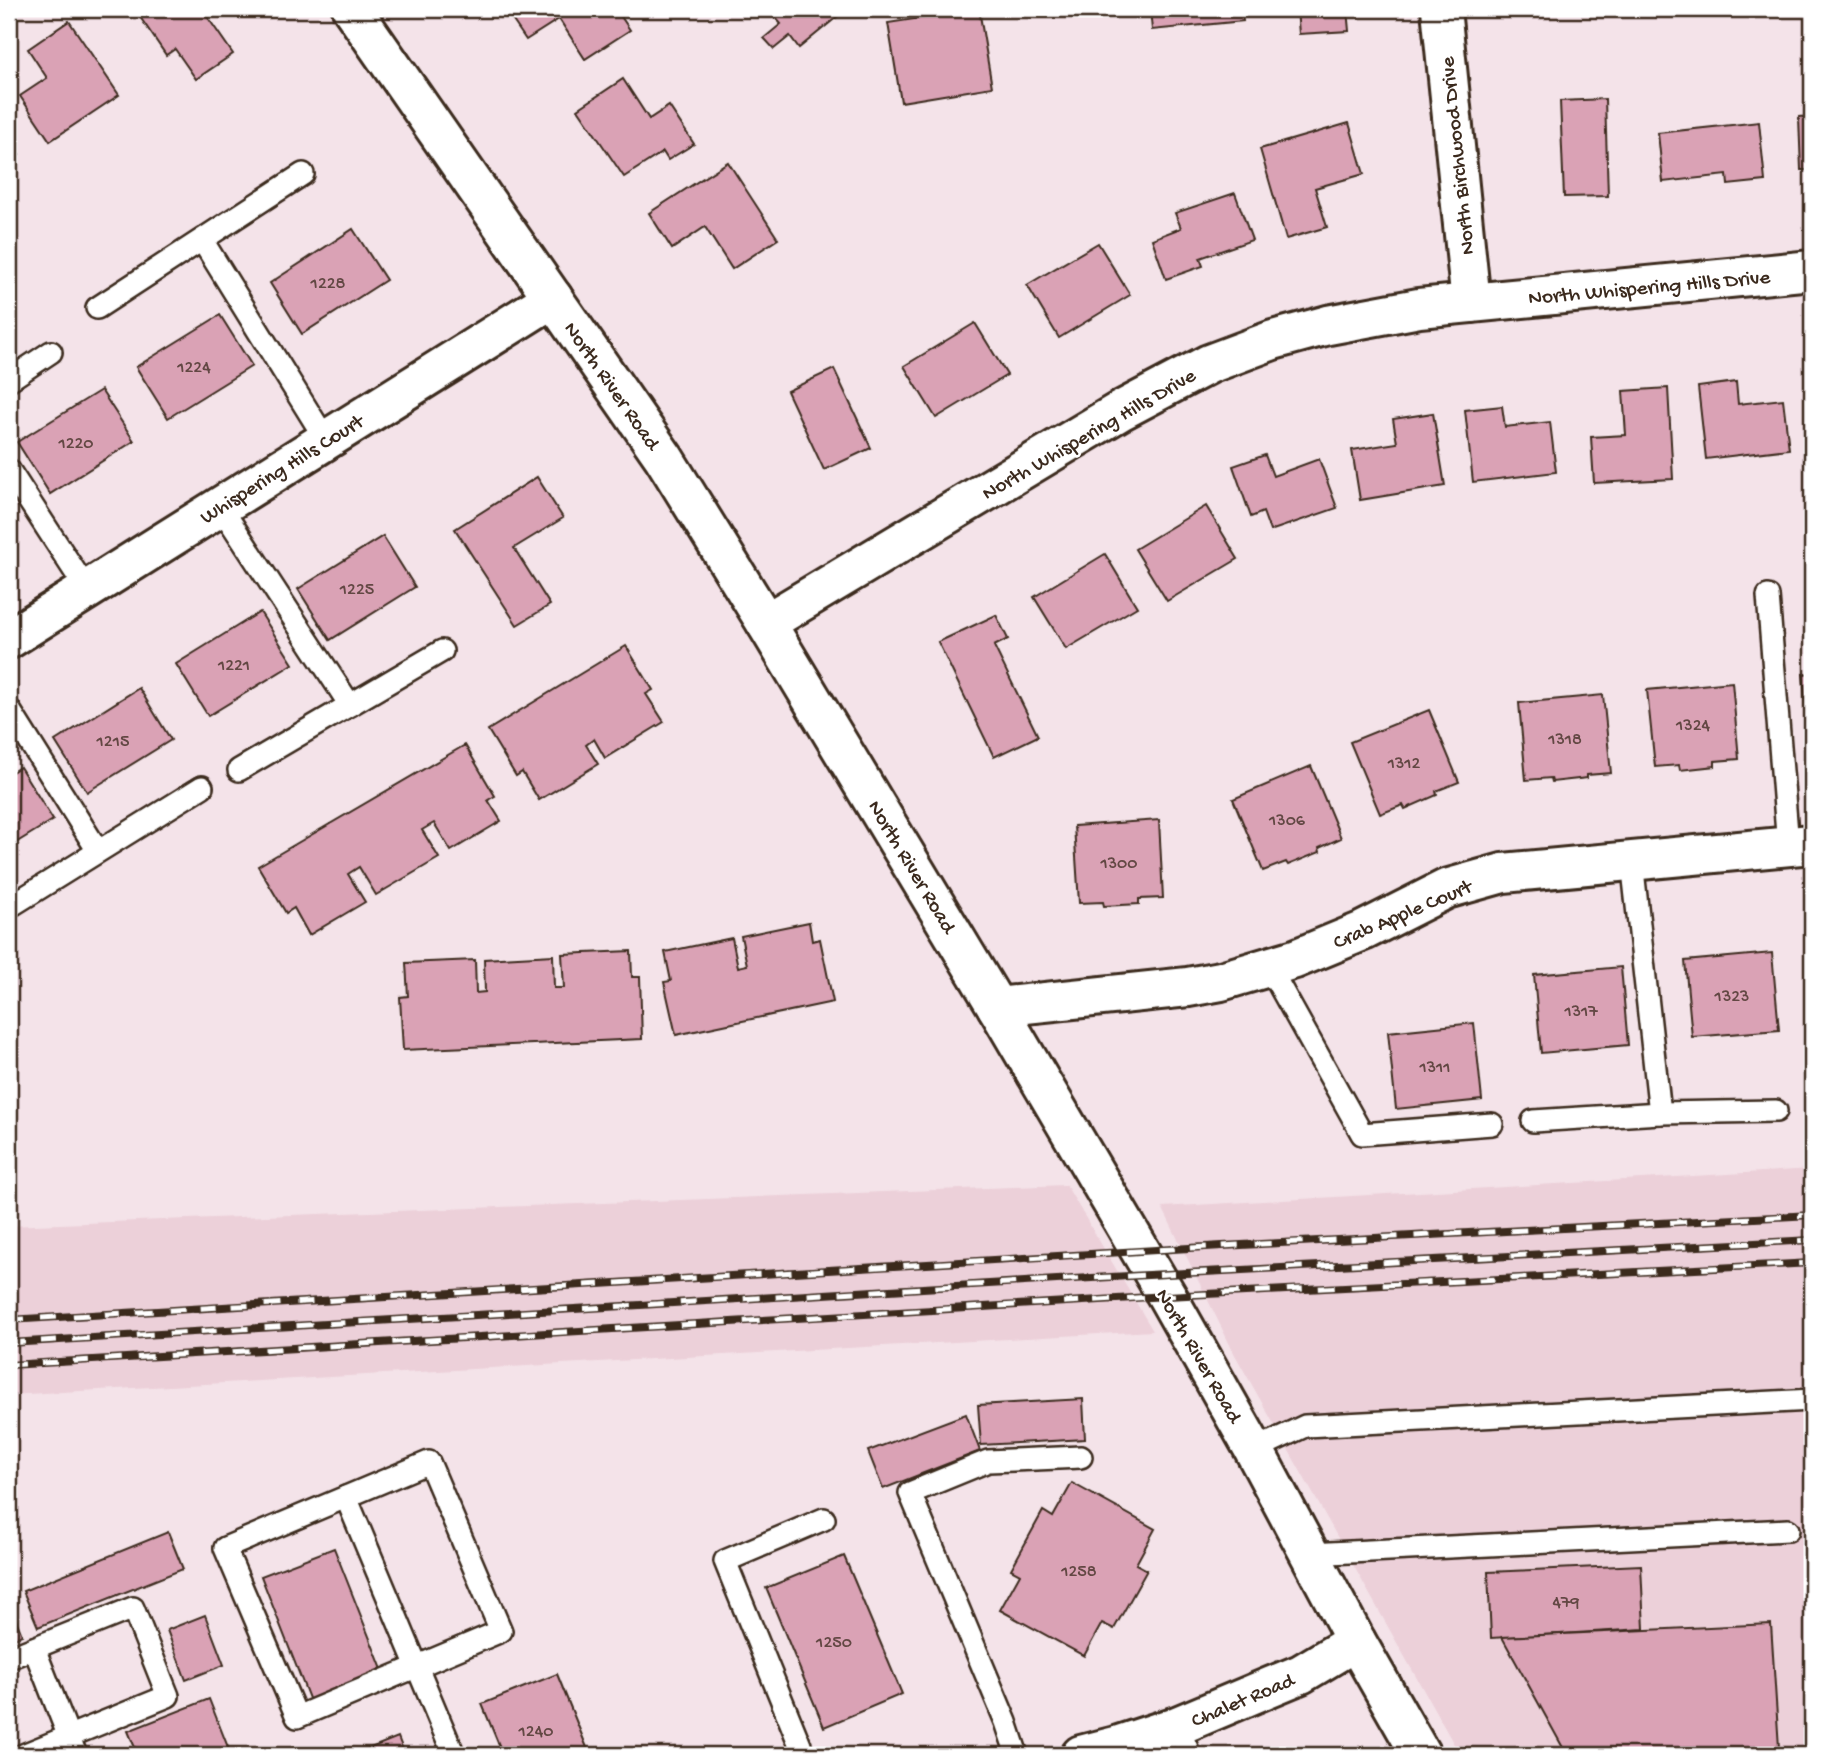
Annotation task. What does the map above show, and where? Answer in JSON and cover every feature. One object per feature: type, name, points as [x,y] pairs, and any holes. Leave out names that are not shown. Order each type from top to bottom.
[{"type":"street","name":"North River Road","points":[[352,9],[664,458],[766,623],[1141,1251],[1254,1450],[1356,1641],[1421,1755]]},
{"type":"street","name":"North Birchwood Drive","points":[[1441,9],[1471,303]]},
{"type":"street","name":"North Whispering Hills Drive","points":[[766,623],[1120,411],[1209,365],[1273,340],[1328,325],[1419,307],[1812,270]]},
{"type":"street","name":"Whispering Hills Court","points":[[9,639],[553,298]]},
{"type":"street","name":"Crab Apple Court","points":[[997,1007],[1188,987],[1221,981],[1295,959],[1363,931],[1446,890],[1503,873],[1800,845]]},
{"type":"street","name":"Chalet Road","points":[[1081,1755],[1116,1746],[1184,1740],[1356,1641]]},
{"type":"lane","points":[[97,308],[303,174]]},
{"type":"lane","points":[[202,240],[326,440]]},
{"type":"lane","points":[[9,380],[51,352]]},
{"type":"lane","points":[[9,470],[87,590]]},
{"type":"lane","points":[[220,506],[350,705]]},
{"type":"lane","points":[[1768,596],[1800,845]]},
{"type":"lane","points":[[239,770],[442,651]]},
{"type":"lane","points":[[9,709],[98,851]]},
{"type":"lane","points":[[9,907],[202,787]]},
{"type":"lane","points":[[1632,861],[1660,1113]]},
{"type":"lane","points":[[1269,967],[1362,1133],[1492,1124]]},
{"type":"lane","points":[[1533,1121],[1660,1113],[1776,1111]]},
{"type":"lane","points":[[1254,1450],[1305,1426],[1812,1400]]},
{"type":"lane","points":[[1017,1755],[1006,1722],[910,1493],[988,1461],[1081,1457]]},
{"type":"lane","points":[[429,1462],[501,1631],[418,1665],[297,1717],[225,1548],[429,1462]]},
{"type":"lane","points":[[346,1497],[454,1755]]},
{"type":"lane","points":[[804,1755],[725,1561],[824,1519]]},
{"type":"lane","points":[[1310,1554],[1788,1530]]},
{"type":"lane","points":[[9,1658],[133,1608],[169,1696],[72,1746],[23,1755]]},
{"type":"lane","points":[[34,1648],[72,1746]]},
{"type":"shaded area","points":[[1812,1169],[1812,1755],[1460,1755],[1234,1353],[1162,1207]]},
{"type":"shaded area","points":[[1066,1185],[1153,1331],[9,1395],[9,1226]]},
{"type":"building","points":[[141,9],[202,9],[233,54],[196,79],[175,49],[166,55],[140,17],[144,14]]},
{"type":"building","points":[[505,9],[616,9],[630,30],[585,59],[559,19],[526,40]]},
{"type":"building","points":[[768,9],[840,9],[843,12],[799,48],[790,36],[774,49],[764,38],[781,24]]},
{"type":"building","points":[[979,9],[992,87],[901,102],[888,23]]},
{"type":"building","points":[[1150,9],[1241,9],[1243,21],[1152,30]]},
{"type":"building","points":[[1297,9],[1347,9],[1349,31],[1299,34]]},
{"type":"building","points":[[69,21],[119,95],[50,141],[20,96],[47,78],[28,49]]},
{"type":"building","points":[[623,79],[649,119],[669,106],[694,144],[668,160],[663,152],[624,177],[578,109]]},
{"type":"building","points":[[1605,99],[1608,196],[1564,197],[1560,101]]},
{"type":"building","points":[[1812,116],[1812,170],[1801,170],[1799,117]]},
{"type":"building","points":[[1759,122],[1765,181],[1728,185],[1727,175],[1663,182],[1658,133]]},
{"type":"building","points":[[1349,123],[1364,174],[1315,188],[1327,227],[1286,239],[1260,149]]},
{"type":"building","points":[[9,142],[19,155],[9,162]]},
{"type":"building","points":[[728,162],[778,239],[732,269],[705,227],[672,249],[649,213]]},
{"type":"building","points":[[1235,193],[1252,240],[1200,258],[1203,266],[1166,279],[1152,239],[1181,228],[1175,213]]},
{"type":"building","points":[[353,229],[386,280],[302,334],[270,283]]},
{"type":"building","points":[[1098,243],[1130,295],[1059,338],[1027,285]]},
{"type":"building","points":[[220,315],[252,366],[168,418],[136,367]]},
{"type":"building","points":[[975,323],[1007,375],[936,418],[904,366]]},
{"type":"building","points":[[834,369],[871,448],[824,470],[787,391]]},
{"type":"building","points":[[1736,382],[1738,404],[1783,399],[1789,449],[1706,459],[1698,387]]},
{"type":"building","points":[[1668,388],[1673,479],[1594,483],[1591,437],[1626,435],[1623,391]]},
{"type":"building","points":[[101,390],[134,441],[50,494],[17,442]]},
{"type":"building","points":[[1502,406],[1505,427],[1550,422],[1556,472],[1473,482],[1465,410]]},
{"type":"building","points":[[1433,413],[1445,486],[1360,500],[1352,450],[1397,443],[1393,419]]},
{"type":"building","points":[[1265,455],[1273,476],[1319,459],[1337,508],[1270,531],[1263,512],[1251,517],[1233,466]]},
{"type":"building","points":[[537,477],[563,518],[514,548],[550,605],[517,625],[455,529]]},
{"type":"building","points":[[1206,506],[1238,559],[1167,601],[1135,549]]},
{"type":"building","points":[[383,536],[415,587],[330,640],[298,589]]},
{"type":"building","points":[[1105,554],[1137,607],[1066,649],[1034,597]]},
{"type":"building","points":[[260,612],[293,664],[208,716],[176,664]]},
{"type":"building","points":[[996,615],[1008,639],[994,646],[1038,736],[994,757],[938,642]]},
{"type":"building","points":[[626,646],[653,690],[646,694],[664,722],[605,758],[594,739],[586,745],[598,764],[539,800],[522,772],[516,776],[488,730]]},
{"type":"building","points":[[1812,673],[1812,751],[1810,751],[1803,674]]},
{"type":"building","points":[[1732,682],[1739,759],[1715,761],[1715,766],[1680,770],[1679,765],[1655,767],[1647,690]]},
{"type":"building","points":[[139,688],[171,740],[87,792],[55,741]]},
{"type":"building","points":[[1603,695],[1611,773],[1552,782],[1551,778],[1526,780],[1519,703]]},
{"type":"building","points":[[1429,710],[1459,782],[1436,791],[1437,795],[1405,809],[1403,805],[1380,814],[1350,742]]},
{"type":"building","points":[[465,745],[495,796],[488,800],[501,821],[451,851],[434,823],[422,830],[439,858],[376,895],[359,867],[348,874],[365,902],[309,935],[294,908],[286,913],[258,866]]},
{"type":"building","points":[[1311,766],[1341,838],[1319,848],[1320,852],[1288,865],[1286,862],[1263,871],[1233,799]]},
{"type":"building","points":[[20,767],[53,820],[9,847],[9,774]]},
{"type":"building","points":[[1159,820],[1163,898],[1139,899],[1139,904],[1104,906],[1103,902],[1079,903],[1074,826]]},
{"type":"building","points":[[809,922],[812,941],[820,939],[833,1002],[676,1035],[664,982],[671,981],[665,952],[732,938],[738,967],[747,965],[741,936]]},
{"type":"building","points":[[631,951],[632,977],[640,977],[642,1039],[403,1050],[400,997],[408,996],[406,963],[475,960],[476,993],[485,992],[484,959],[553,955],[554,988],[564,988],[562,954]]},
{"type":"building","points":[[1772,953],[1779,1030],[1692,1037],[1685,961]]},
{"type":"building","points":[[1621,967],[1628,1045],[1541,1053],[1534,975]]},
{"type":"building","points":[[1474,1023],[1482,1100],[1396,1109],[1388,1032]]},
{"type":"building","points":[[1083,1399],[1085,1439],[981,1445],[978,1405]]},
{"type":"building","points":[[966,1414],[980,1451],[883,1489],[868,1451]]},
{"type":"building","points":[[1072,1483],[1155,1529],[1136,1564],[1147,1570],[1114,1629],[1102,1623],[1084,1656],[1000,1610],[1020,1574],[1011,1569],[1043,1511],[1053,1517]]},
{"type":"building","points":[[168,1532],[183,1569],[38,1627],[23,1591]]},
{"type":"building","points":[[334,1548],[383,1672],[310,1701],[261,1576]]},
{"type":"building","points":[[844,1556],[902,1694],[824,1727],[766,1588]]},
{"type":"building","points":[[1641,1565],[1644,1629],[1491,1638],[1488,1572]]},
{"type":"building","points":[[9,1602],[22,1635],[9,1640]]},
{"type":"building","points":[[205,1615],[224,1665],[186,1680],[167,1630]]},
{"type":"building","points":[[1771,1624],[1779,1748],[1634,1755],[1567,1755],[1502,1637]]},
{"type":"building","points":[[557,1674],[590,1755],[503,1755],[482,1704]]},
{"type":"building","points":[[209,1699],[231,1755],[138,1755],[128,1731]]},
{"type":"building","points":[[398,1737],[405,1755],[353,1755]]},
{"type":"railway","points":[[9,1320],[1222,1246],[1812,1215]]},
{"type":"railway","points":[[9,1343],[1073,1279],[1812,1240]]},
{"type":"railway","points":[[9,1365],[1167,1296],[1812,1263]]}]
